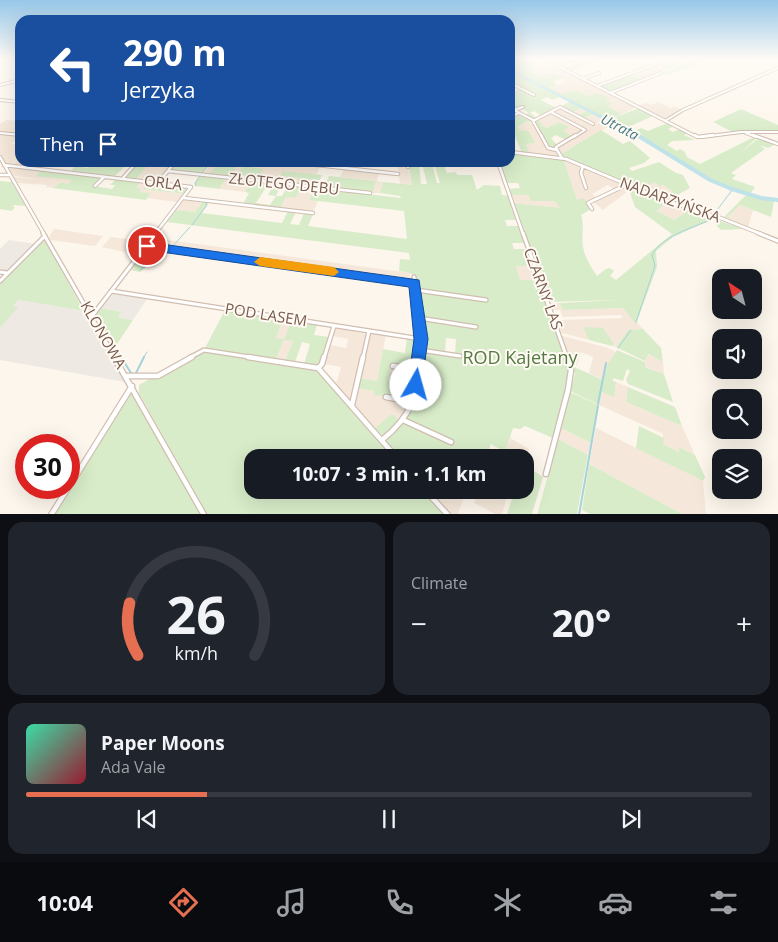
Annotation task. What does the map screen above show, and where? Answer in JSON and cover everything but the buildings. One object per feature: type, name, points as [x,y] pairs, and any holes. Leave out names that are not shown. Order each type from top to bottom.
[{"type":"street","points":[[589,83],[699,137],[744,132],[778,132]]},
{"type":"street","points":[[597,87],[607,83]]},
{"type":"street","points":[[609,93],[635,83]]},
{"type":"street","points":[[665,120],[744,83]]},
{"type":"street","points":[[515,85],[534,95]]},
{"type":"street","points":[[0,100],[15,102]]},
{"type":"street","points":[[515,110],[523,106]]},
{"type":"street","points":[[534,120],[560,107],[593,124]]},
{"type":"street","points":[[515,111],[534,120],[548,148],[557,150],[562,158]]},
{"type":"street","points":[[551,112],[585,130],[556,148],[557,150]]},
{"type":"street","points":[[515,115],[519,113]]},
{"type":"street","points":[[744,132],[778,144]]},
{"type":"street","points":[[0,133],[15,134]]},
{"type":"street","name":"NADARZYŃSKA","points":[[515,153],[562,158],[778,241]]},
{"type":"street","name":"KLONOWA","points":[[0,157],[204,514]]},
{"type":"street","name":"ORLA","points":[[4,165],[15,166]]},
{"type":"street","points":[[582,166],[581,173],[586,188]]},
{"type":"street","name":"ORLA","points":[[22,167],[190,186],[184,198],[92,316]]},
{"type":"street","points":[[122,178],[132,167]]},
{"type":"street","points":[[159,182],[172,167]]},
{"type":"street","points":[[335,167],[398,174]]},
{"type":"street","name":"CZARNY LAS","points":[[500,167],[571,370],[568,390],[546,474]]},
{"type":"street","name":"ZŁOTEGO DĘBU","points":[[168,171],[370,193]]},
{"type":"street","points":[[0,175],[10,175]]},
{"type":"street","points":[[95,186],[105,176]]},
{"type":"street","points":[[592,209],[588,206],[588,203],[626,184]]},
{"type":"street","points":[[184,198],[313,213]]},
{"type":"street","points":[[0,280],[45,236]]},
{"type":"street","points":[[147,246],[415,283]]},
{"type":"street","points":[[0,272],[8,273]]},
{"type":"street","points":[[382,440],[403,420],[413,402],[421,339],[414,277]]},
{"type":"street","points":[[416,290],[486,300]]},
{"type":"street","name":"POD LASEM","points":[[111,291],[421,339]]},
{"type":"street","points":[[419,318],[476,327]]},
{"type":"street","points":[[318,368],[322,364],[334,326]]},
{"type":"street","points":[[352,406],[369,331]]},
{"type":"street","points":[[126,376],[158,376],[204,350],[318,368],[390,449]]},
{"type":"street","points":[[420,350],[460,356]]},
{"type":"street","points":[[393,366],[417,369]]},
{"type":"street","points":[[416,385],[436,388]]},
{"type":"street","points":[[80,468],[132,386]]},
{"type":"street","points":[[386,397],[413,402]]},
{"type":"street","points":[[403,420],[451,442]]},
{"type":"street","points":[[51,514],[60,499]]},
{"type":"street","points":[[434,499],[448,514]]},
{"type":"shaded area","points":[[564,83],[590,83],[636,107],[622,114],[606,105],[606,100],[596,93],[588,96],[576,90],[562,95],[549,88]]},
{"type":"shaded area","points":[[658,102],[671,108],[674,106],[682,110],[664,119],[638,106],[646,103],[651,105]]},
{"type":"shaded area","points":[[583,107],[588,110],[577,116],[583,119],[594,113],[605,120],[593,125],[603,121],[613,124],[561,154],[557,148],[586,130],[552,112],[560,108],[572,113]]},
{"type":"shaded area","points":[[551,113],[584,130],[572,136],[562,131],[569,127],[559,122],[547,128],[543,126],[538,119]]},
{"type":"shaded area","points":[[6,120],[15,121],[15,134],[0,132],[0,124]]},
{"type":"shaded area","points":[[527,121],[535,126],[547,148],[556,151],[559,155],[555,157],[530,154],[525,144],[534,143],[528,131],[533,130],[520,131],[518,128]]},
{"type":"shaded area","points":[[0,134],[15,136],[15,141],[12,144],[15,144],[15,161],[11,164],[6,164],[0,153]]},
{"type":"shaded area","points":[[564,160],[623,185],[614,189],[608,185],[592,194],[597,198],[588,202],[577,200]]},
{"type":"shaded area","points":[[8,166],[41,170],[35,175],[73,180],[68,184],[61,182],[53,188],[46,187],[47,185],[18,183],[14,177],[51,181],[14,176]]},
{"type":"shaded area","points":[[146,167],[170,167],[159,180],[136,179]]},
{"type":"shaded area","points":[[208,167],[233,167],[210,174],[203,174]]},
{"type":"shaded area","points":[[235,167],[243,167],[236,177],[230,177]]},
{"type":"shaded area","points":[[243,167],[320,167],[316,175],[283,171],[300,178],[297,184],[256,180],[262,169]]},
{"type":"shaded area","points":[[398,167],[408,167],[412,185],[400,184]]},
{"type":"shaded area","points":[[344,169],[379,173],[377,181],[383,182],[380,193],[373,193],[376,181],[340,177]]},
{"type":"shaded area","points":[[226,178],[252,181],[245,192],[219,189]]},
{"type":"shaded area","points":[[141,181],[149,182],[144,189],[185,194],[177,202],[147,198],[151,194],[139,192],[135,188]]},
{"type":"shaded area","points":[[654,182],[672,191],[661,197],[643,190]]},
{"type":"shaded area","points":[[626,186],[632,188],[603,210],[593,202]]},
{"type":"shaded area","points":[[301,187],[314,188],[309,199],[318,201],[313,212],[280,208],[286,197],[296,198]]},
{"type":"shaded area","points":[[510,195],[529,195],[532,201],[555,201],[561,209],[513,203]]},
{"type":"shaded area","points":[[184,199],[203,201],[195,212],[176,210]]},
{"type":"shaded area","points":[[667,202],[689,210],[674,220],[657,211]]},
{"type":"shaded area","points":[[740,205],[753,210],[748,228],[725,219]]},
{"type":"shaded area","points":[[54,229],[103,236],[95,246],[50,240],[49,237]]},
{"type":"shaded area","points":[[111,237],[148,242],[138,255],[102,247]]},
{"type":"shaded area","points":[[154,238],[410,273],[410,281],[150,245]]},
{"type":"shaded area","points":[[9,240],[36,244],[9,270],[0,270],[0,249]]},
{"type":"shaded area","points":[[516,266],[534,266],[538,280],[520,281]]},
{"type":"shaded area","points":[[113,294],[147,299],[133,320],[117,318],[121,312],[100,308]]},
{"type":"shaded area","points":[[18,300],[84,311],[125,382],[0,360],[0,328],[17,307],[13,306]]},
{"type":"shaded area","points":[[549,303],[560,303],[563,310],[623,308],[643,329],[628,330],[616,347],[584,327],[589,340],[562,333],[556,322],[558,320],[623,318],[621,315],[563,317],[560,310],[551,310]]},
{"type":"shaded area","points":[[283,320],[291,321],[284,339],[293,341],[285,361],[276,359],[284,340],[276,338]]},
{"type":"shaded area","points":[[337,328],[366,334],[351,398],[349,399],[336,384],[341,367],[324,364],[330,345],[346,348],[348,339],[332,336]]},
{"type":"shaded area","points":[[369,334],[386,335],[377,381],[359,378]]},
{"type":"shaded area","points":[[563,336],[608,348],[616,352],[606,367],[604,380],[589,373],[593,357],[581,352],[577,365],[570,360]]},
{"type":"shaded area","points":[[647,354],[663,362],[664,374],[644,366]]},
{"type":"shaded area","points":[[390,368],[415,371],[413,385],[388,381]]},
{"type":"shaded area","points":[[616,382],[628,387],[626,402],[682,426],[695,455],[679,447],[679,452],[663,444],[663,434],[599,405],[602,391],[614,396]]},
{"type":"shaded area","points":[[357,388],[374,391],[374,394],[408,402],[410,405],[400,422],[390,415],[375,428],[355,405]]},
{"type":"shaded area","points":[[561,428],[591,443],[588,455],[558,439]]},
{"type":"shaded area","points":[[596,428],[703,481],[706,514],[682,514],[589,464]]},
{"type":"shaded area","points":[[510,438],[529,449],[506,449]]},
{"type":"shaded area","points":[[435,499],[463,500],[458,513],[461,514],[449,514]]},
{"type":"shaded area","points":[[475,499],[506,499],[502,514],[495,514],[474,503]]},
{"type":"green space","points":[[515,83],[555,83],[558,85],[550,88],[562,94],[576,90],[588,96],[596,93],[608,97],[606,100],[612,103],[607,106],[622,114],[608,120],[639,108],[653,116],[628,127],[635,131],[641,128],[648,131],[667,123],[674,126],[668,129],[673,132],[680,129],[688,133],[684,135],[695,140],[672,141],[667,145],[677,151],[680,149],[685,152],[687,157],[700,164],[756,136],[758,137],[739,154],[759,138],[776,144],[768,148],[759,145],[765,149],[731,173],[736,175],[732,179],[755,187],[750,194],[778,200],[774,201],[771,217],[740,205],[725,219],[723,218],[747,194],[717,184],[672,155],[651,146],[651,144],[594,113],[583,119],[577,116],[588,110],[583,107],[572,113],[560,107],[571,101],[562,96],[552,100],[547,97],[541,100],[556,108],[542,116],[534,111],[530,113],[537,118],[534,120],[524,115],[529,113],[521,108],[525,107],[515,109],[515,91],[521,89],[537,96]]},
{"type":"green space","points":[[608,83],[634,83],[610,92],[600,86]]},
{"type":"green space","points":[[741,109],[778,125],[778,131],[733,132],[713,122]]},
{"type":"green space","points":[[518,115],[532,121],[532,123],[527,121],[518,127],[520,131],[528,130],[535,143],[526,144],[530,154],[522,153],[515,136],[515,116]]},
{"type":"green space","points":[[538,119],[547,128],[559,122],[569,127],[563,131],[572,136],[566,140],[556,135],[551,138],[557,145],[555,149],[549,148],[534,121]]},
{"type":"green space","points":[[601,130],[623,144],[630,141],[650,158],[644,163],[629,168],[632,171],[659,162],[676,173],[683,175],[690,188],[679,194],[680,198],[688,203],[687,206],[661,197],[672,191],[663,185],[660,186],[654,182],[643,190],[563,158],[561,154]]},
{"type":"green space","points":[[515,154],[564,160],[577,200],[582,198],[588,202],[586,205],[591,209],[581,215],[584,251],[590,266],[597,276],[610,268],[614,271],[610,276],[616,280],[672,234],[635,207],[629,190],[632,188],[667,202],[657,211],[674,220],[689,210],[743,229],[721,230],[717,226],[716,220],[713,219],[673,237],[656,251],[657,267],[636,324],[623,308],[563,310],[560,303],[617,300],[548,302],[513,203],[560,208],[555,201],[531,201],[529,195],[510,195],[508,189],[520,188],[518,183],[506,183],[501,167],[515,167]]},
{"type":"green space","points":[[74,167],[124,167],[115,176],[71,171]]},
{"type":"green space","points":[[135,167],[146,167],[136,179],[126,178]]},
{"type":"green space","points":[[173,167],[207,167],[201,174],[170,170]]},
{"type":"green space","points":[[215,167],[236,167],[230,177],[210,174]]},
{"type":"green space","points":[[242,167],[263,169],[256,180],[236,177]]},
{"type":"green space","name":"ROD Kajetany","points":[[409,167],[419,167],[421,184],[427,184],[423,167],[433,167],[437,183],[440,183],[435,167],[445,167],[447,173],[455,172],[458,175],[472,175],[477,190],[484,185],[500,186],[502,195],[509,196],[518,220],[505,220],[507,226],[520,226],[526,243],[512,243],[514,249],[528,249],[534,266],[516,266],[520,280],[538,280],[569,368],[567,374],[570,376],[555,439],[525,426],[520,429],[513,428],[506,449],[500,449],[491,444],[489,449],[392,449],[384,441],[402,424],[406,423],[405,419],[417,384],[422,352],[462,358],[463,356],[455,354],[456,339],[446,338],[445,353],[422,349],[416,277],[410,273],[399,271],[400,259],[410,260],[409,253],[167,222],[176,210],[195,212],[203,201],[210,201],[202,213],[282,223],[288,211],[296,212],[290,224],[299,225],[304,213],[313,214],[308,226],[407,239],[404,211],[309,200],[314,188],[401,198],[400,196],[380,193],[383,182],[412,185]]},
{"type":"green space","points":[[41,170],[103,177],[94,186],[112,189],[115,185],[110,185],[116,179],[141,181],[136,188],[142,189],[139,192],[151,193],[146,200],[53,188],[61,182],[68,184],[72,180],[35,176]]},
{"type":"green space","points":[[283,171],[322,175],[317,186],[297,184],[299,178],[280,176]]},
{"type":"green space","points":[[201,176],[226,178],[219,189],[196,186],[195,183]]},
{"type":"green space","points":[[329,176],[376,181],[373,193],[324,187]]},
{"type":"green space","points":[[0,181],[12,182],[26,206],[14,205],[13,207],[15,207],[12,211],[0,209]]},
{"type":"green space","points":[[252,181],[269,183],[256,203],[270,205],[276,196],[282,196],[288,185],[301,187],[296,198],[286,197],[280,208],[262,206],[261,204],[259,206],[243,204],[249,193],[245,192]]},
{"type":"green space","points":[[149,182],[188,187],[188,189],[185,194],[143,189]]},
{"type":"green space","points":[[274,184],[281,184],[276,196],[268,195]]},
{"type":"green space","points":[[44,238],[84,311],[18,300],[13,306],[18,307],[0,328],[0,283]]},
{"type":"green space","points":[[148,247],[168,251],[140,272],[129,270]]},
{"type":"green space","points":[[100,308],[121,312],[118,318],[133,320],[115,347],[96,314]]},
{"type":"green space","points":[[225,310],[283,320],[276,338],[284,339],[291,321],[317,325],[314,335],[329,337],[320,364],[317,366],[304,364],[310,344],[302,342],[295,362],[285,361],[293,341],[284,340],[276,359],[223,352],[246,358],[317,370],[388,449],[244,449],[244,499],[430,499],[444,514],[207,514],[139,393],[139,385],[205,348]]},
{"type":"green space","points":[[583,327],[603,328],[614,344],[612,346],[589,340]]},
{"type":"green space","points":[[643,329],[661,348],[663,362],[648,354],[645,361],[616,347],[628,330]]},
{"type":"green space","points":[[407,338],[419,342],[416,366],[391,365],[388,380],[413,385],[411,400],[374,395],[374,391],[357,388],[359,378],[377,381],[383,349],[405,353]]},
{"type":"green space","points":[[617,350],[645,362],[645,367],[664,374],[673,402],[628,384],[626,380],[630,371],[627,369],[623,381],[613,378],[613,381],[616,382],[614,397],[602,392],[599,405],[572,392],[575,374],[572,366],[603,380],[606,367]]},
{"type":"green space","points":[[628,387],[675,407],[682,426],[626,402]]},
{"type":"green space","points":[[132,389],[201,514],[55,514],[64,499],[80,499],[80,473]]},
{"type":"green space","points":[[570,392],[598,405],[591,443],[561,428]]},
{"type":"green space","points":[[390,415],[394,415],[400,422],[383,436],[375,428]]},
{"type":"green space","points":[[639,426],[664,438],[663,444],[679,452],[679,447],[695,455],[705,477],[703,481],[636,448]]},
{"type":"green space","points":[[558,439],[588,455],[577,514],[537,514]]},
{"type":"green space","points":[[589,464],[682,514],[590,514],[582,510]]},
{"type":"green space","points":[[534,471],[543,477],[532,514],[507,514],[512,499],[534,499]]},
{"type":"waterway","name":"Utrata","points":[[535,83],[640,137]]},
{"type":"waterway","name":"Utrata","points":[[637,135],[710,180],[727,187]]},
{"type":"waterway","points":[[202,173],[207,167]]},
{"type":"waterway","points":[[196,186],[195,183],[200,176]]},
{"type":"waterway","name":"Utrata","points":[[729,188],[761,198],[778,200]]},
{"type":"waterway","points":[[714,214],[733,189]]},
{"type":"waterway","points":[[192,225],[207,205],[204,201]]},
{"type":"waterway","points":[[636,322],[655,266],[652,255],[656,249],[670,238],[711,220],[712,217]]},
{"type":"waterway","points":[[171,248],[190,227]]},
{"type":"waterway","points":[[140,270],[167,250]]},
{"type":"waterway","points":[[96,316],[122,358]]},
{"type":"waterway","points":[[618,348],[631,330]]},
{"type":"waterway","points":[[143,358],[147,352]]},
{"type":"waterway","points":[[121,357],[131,373],[135,375],[144,357]]},
{"type":"waterway","points":[[598,404],[606,363]]},
{"type":"waterway","points":[[579,514],[598,406]]},
{"type":"slow traffic","points":[[260,262],[334,272]]},
{"type":"route","points":[[147,246],[415,283],[421,339],[416,385]]}]
